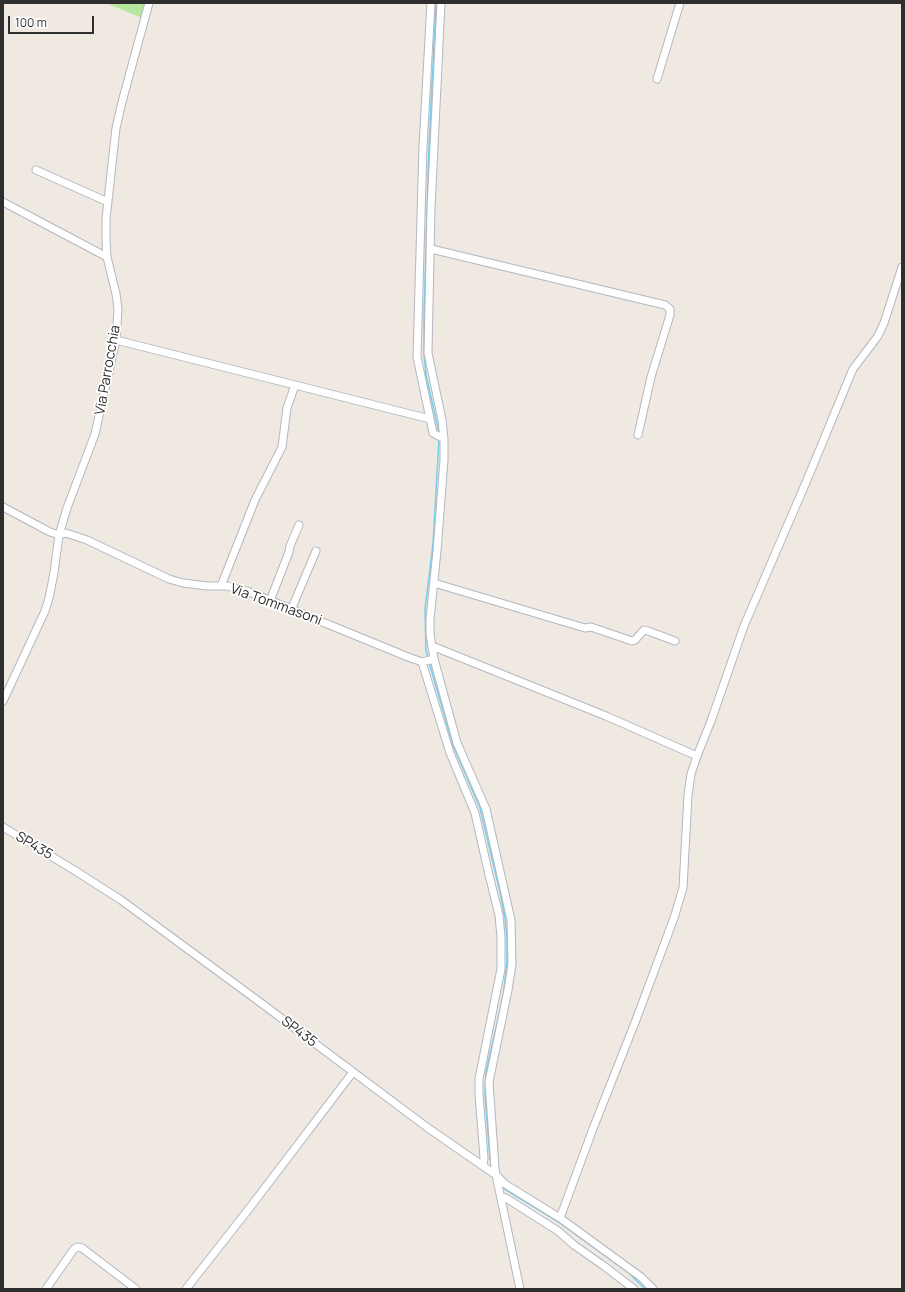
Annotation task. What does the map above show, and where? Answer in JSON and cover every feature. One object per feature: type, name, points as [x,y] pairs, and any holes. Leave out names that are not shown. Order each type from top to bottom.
[{"type":"street","name":"Via Parrocchia","points":[[3,701],[45,611],[54,573],[59,535],[67,508],[95,434],[116,340],[118,309],[107,256],[106,219],[116,128],[149,3]]},
{"type":"street","points":[[431,3],[423,146],[417,357],[433,433],[441,437]]},
{"type":"street","points":[[441,3],[432,201],[428,353],[442,420],[441,437],[443,467],[430,619],[432,646],[428,660],[450,754],[475,813],[489,875],[511,920],[512,964],[490,1076],[489,1088],[496,1175],[520,1289]]},
{"type":"street","points":[[657,79],[680,3]]},
{"type":"street","points":[[36,170],[108,202]]},
{"type":"street","points":[[3,202],[107,256]]},
{"type":"street","points":[[431,248],[666,305],[670,309],[670,314],[651,377],[638,435]]},
{"type":"street","points":[[560,1218],[591,1133],[663,951],[683,888],[688,795],[696,756],[711,720],[744,626],[853,369],[878,336],[884,323],[902,266]]},
{"type":"street","points":[[116,340],[430,419]]},
{"type":"street","points":[[221,586],[255,500],[282,447],[287,408],[295,385]]},
{"type":"street","name":"Via Tommasoni","points":[[3,507],[50,532],[59,535],[66,533],[87,540],[169,579],[183,583],[207,586],[227,586],[246,591],[291,610],[428,660]]},
{"type":"street","points":[[270,601],[290,552],[290,546],[299,525]]},
{"type":"street","points":[[291,610],[316,551]]},
{"type":"street","points":[[434,583],[585,628],[591,627],[632,641],[635,640],[644,630],[675,641]]},
{"type":"street","points":[[432,646],[606,716],[696,756]]},
{"type":"street","points":[[428,660],[457,743],[486,809],[501,877],[503,906],[501,969],[479,1086],[483,1166]]},
{"type":"street","name":"SP435","points":[[3,827],[121,900],[428,1128],[496,1175],[505,1184],[560,1218],[641,1277],[653,1289]]},
{"type":"street","points":[[186,1289],[353,1072]]},
{"type":"street","points":[[500,1197],[506,1198],[558,1232],[634,1289]]},
{"type":"street","points":[[46,1289],[74,1249],[78,1247],[82,1248],[136,1289]]},
{"type":"green space","points":[[106,3],[145,3],[142,18]]},
{"type":"waterway","points":[[436,3],[429,146],[424,355],[426,375],[439,433]]},
{"type":"waterway","points":[[428,658],[426,651],[425,609],[433,544],[439,439]]},
{"type":"waterway","points":[[429,662],[453,745],[480,808],[505,918],[507,961],[503,997],[486,1072],[485,1094],[490,1160]]},
{"type":"waterway","points":[[503,1188],[557,1221],[629,1273],[645,1289]]}]
